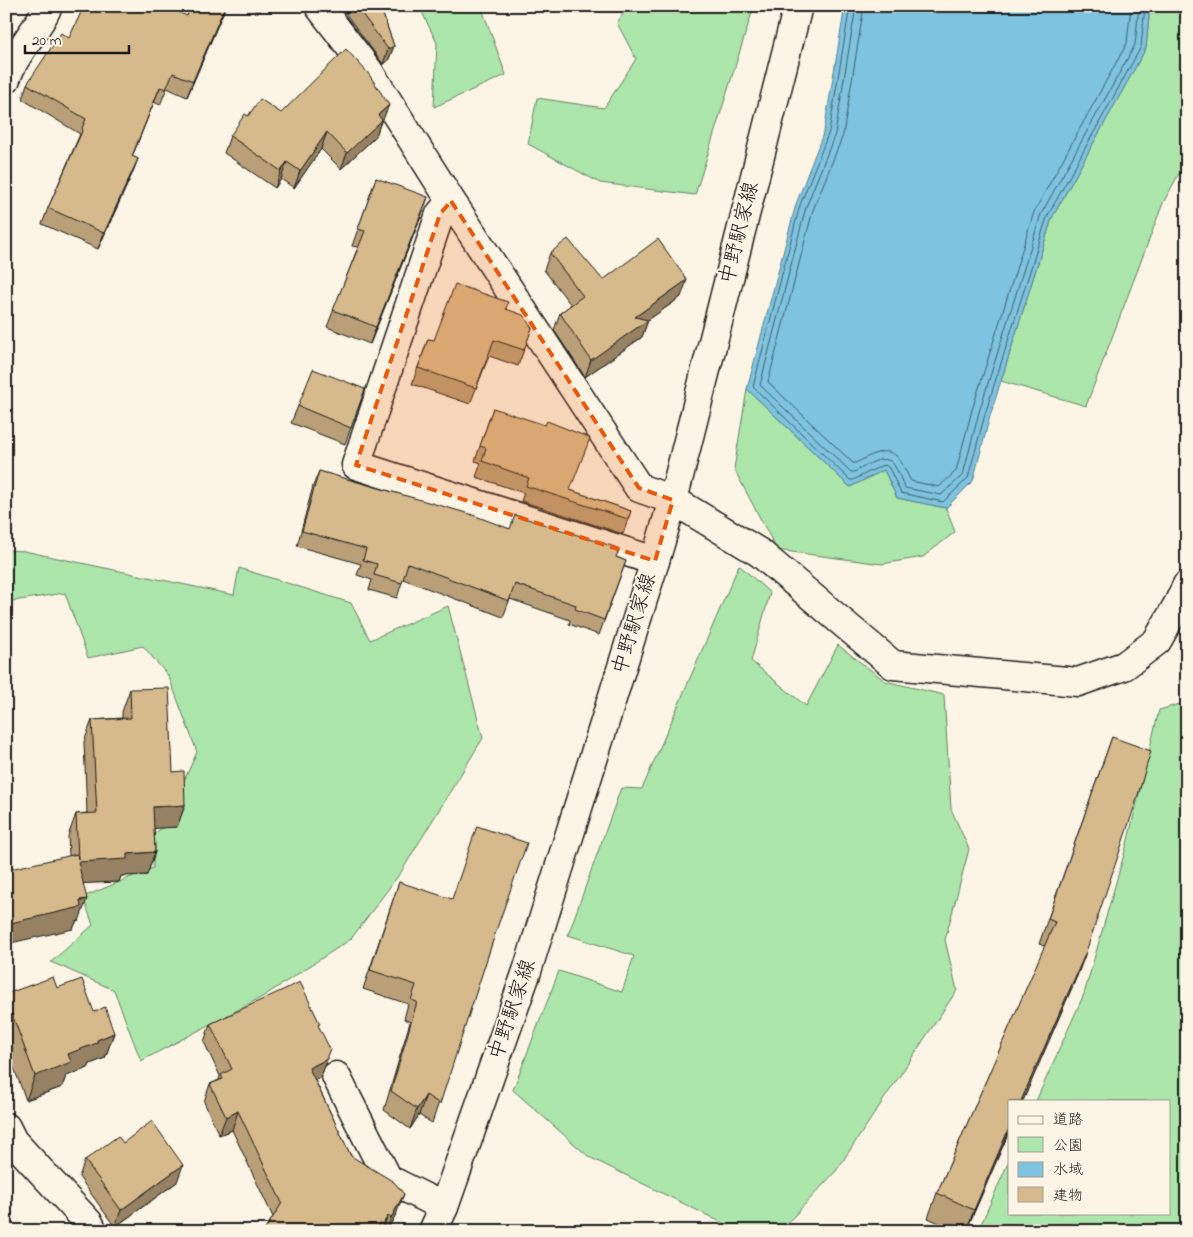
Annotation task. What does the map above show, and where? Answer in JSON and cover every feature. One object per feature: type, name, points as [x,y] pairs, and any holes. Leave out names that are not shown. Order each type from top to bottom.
[{"type":"street","points":[[6,79],[9,69],[43,19],[48,6]]},
{"type":"street","points":[[319,6],[368,70],[639,488],[673,500],[760,553],[893,665],[1078,682],[1124,666],[1157,641],[1187,585]]},
{"type":"street","name":"中野駅家線","points":[[438,1219],[527,971],[655,561],[673,500],[798,6]]},
{"type":"street","points":[[451,200],[440,214],[356,465],[655,561]]},
{"type":"street","points":[[336,1076],[388,1180],[438,1219]]},
{"type":"street","points":[[6,1127],[13,1141],[89,1223],[93,1231]]},
{"type":"highlighted area","points":[[451,201],[639,488],[673,500],[655,561],[356,465],[440,214]]},
{"type":"green space","points":[[419,6],[481,6],[506,75],[434,107],[437,43]]},
{"type":"green space","points":[[628,6],[754,6],[695,195],[600,183],[528,144],[537,98],[604,108],[636,59],[617,23]]},
{"type":"green space","points":[[1150,6],[1187,6],[1187,159],[1163,203],[1086,406],[1001,381],[1052,218],[1146,48]]},
{"type":"green space","points":[[747,389],[850,487],[884,470],[897,498],[946,508],[955,532],[923,557],[882,564],[777,550],[734,469]]},
{"type":"green space","points":[[6,550],[24,551],[234,595],[239,568],[351,603],[370,640],[448,606],[483,738],[401,872],[351,939],[264,996],[141,1061],[114,990],[51,962],[93,925],[83,897],[153,868],[153,835],[183,812],[179,792],[197,752],[169,677],[143,646],[88,658],[65,593],[6,602]]},
{"type":"green space","points":[[739,565],[770,593],[751,661],[806,706],[838,645],[885,681],[944,695],[951,809],[969,849],[945,940],[957,990],[836,1171],[780,1231],[739,1231],[589,1157],[513,1090],[559,971],[622,992],[634,956],[568,935],[621,788],[642,789]]},
{"type":"green space","points":[[1187,702],[1187,1231],[978,1231],[1008,1163],[1008,1214],[1170,1214],[1170,1100],[1036,1100],[1084,994],[1127,844],[1159,710]]},
{"type":"water","points":[[845,6],[1150,6],[1146,48],[1052,218],[990,416],[973,481],[946,508],[897,498],[884,470],[850,487],[747,389],[796,204],[824,131]]},
{"type":"building","points":[[84,6],[140,6],[142,8],[143,6],[164,6],[187,16],[191,6],[225,6],[193,81],[173,73],[166,89],[160,87],[132,156],[138,159],[104,233],[48,208],[86,119],[27,84],[61,33],[69,38]]},
{"type":"building","points":[[356,6],[380,6],[394,46],[388,49]]},
{"type":"building","points":[[346,49],[368,73],[389,105],[378,115],[382,120],[347,153],[327,132],[300,171],[287,162],[281,171],[230,136],[245,114],[248,116],[260,99],[281,113]]},
{"type":"building","points":[[376,178],[428,197],[376,327],[333,310],[365,231],[358,229]]},
{"type":"building","points":[[568,239],[603,280],[658,239],[687,280],[635,317],[648,320],[591,360],[560,313],[583,296],[550,253]]},
{"type":"building","points":[[455,284],[508,302],[506,309],[523,315],[532,328],[524,350],[494,340],[476,388],[418,368],[428,339],[434,340]]},
{"type":"building","points":[[313,369],[365,389],[351,428],[298,406]]},
{"type":"building","points":[[493,408],[545,425],[547,421],[590,438],[570,490],[631,511],[628,519],[526,486],[529,478],[482,461],[486,448],[480,446]]},
{"type":"building","points":[[319,471],[470,514],[510,529],[515,515],[618,548],[616,557],[626,561],[604,620],[575,609],[576,605],[515,584],[509,601],[408,563],[402,583],[374,575],[377,564],[363,560],[366,549],[302,531]]},
{"type":"building","points":[[169,688],[173,772],[184,771],[185,805],[153,807],[155,852],[127,854],[127,859],[78,862],[87,899],[80,900],[81,907],[6,924],[6,870],[77,854],[78,859],[76,814],[97,813],[92,720],[131,718],[130,689]]},
{"type":"building","points":[[1112,737],[1151,751],[1086,952],[1021,1100],[1008,1100],[1008,1130],[974,1210],[937,1193],[1055,922],[1048,919]]},
{"type":"building","points":[[477,826],[527,843],[497,928],[440,1104],[426,1095],[417,1109],[391,1091],[417,1002],[411,1000],[416,985],[370,970],[399,882],[452,899]]},
{"type":"building","points":[[53,977],[57,988],[82,979],[94,1012],[105,1007],[114,1033],[97,1040],[97,1043],[68,1054],[71,1062],[35,1076],[6,994]]},
{"type":"building","points":[[300,982],[330,1049],[327,1059],[309,1068],[351,1156],[394,1182],[404,1194],[391,1218],[388,1216],[375,1231],[264,1231],[282,1203],[238,1111],[226,1117],[210,1084],[223,1079],[221,1075],[232,1069],[210,1024]]},
{"type":"building","points":[[152,1121],[183,1165],[121,1210],[85,1160],[118,1136],[123,1143]]}]
